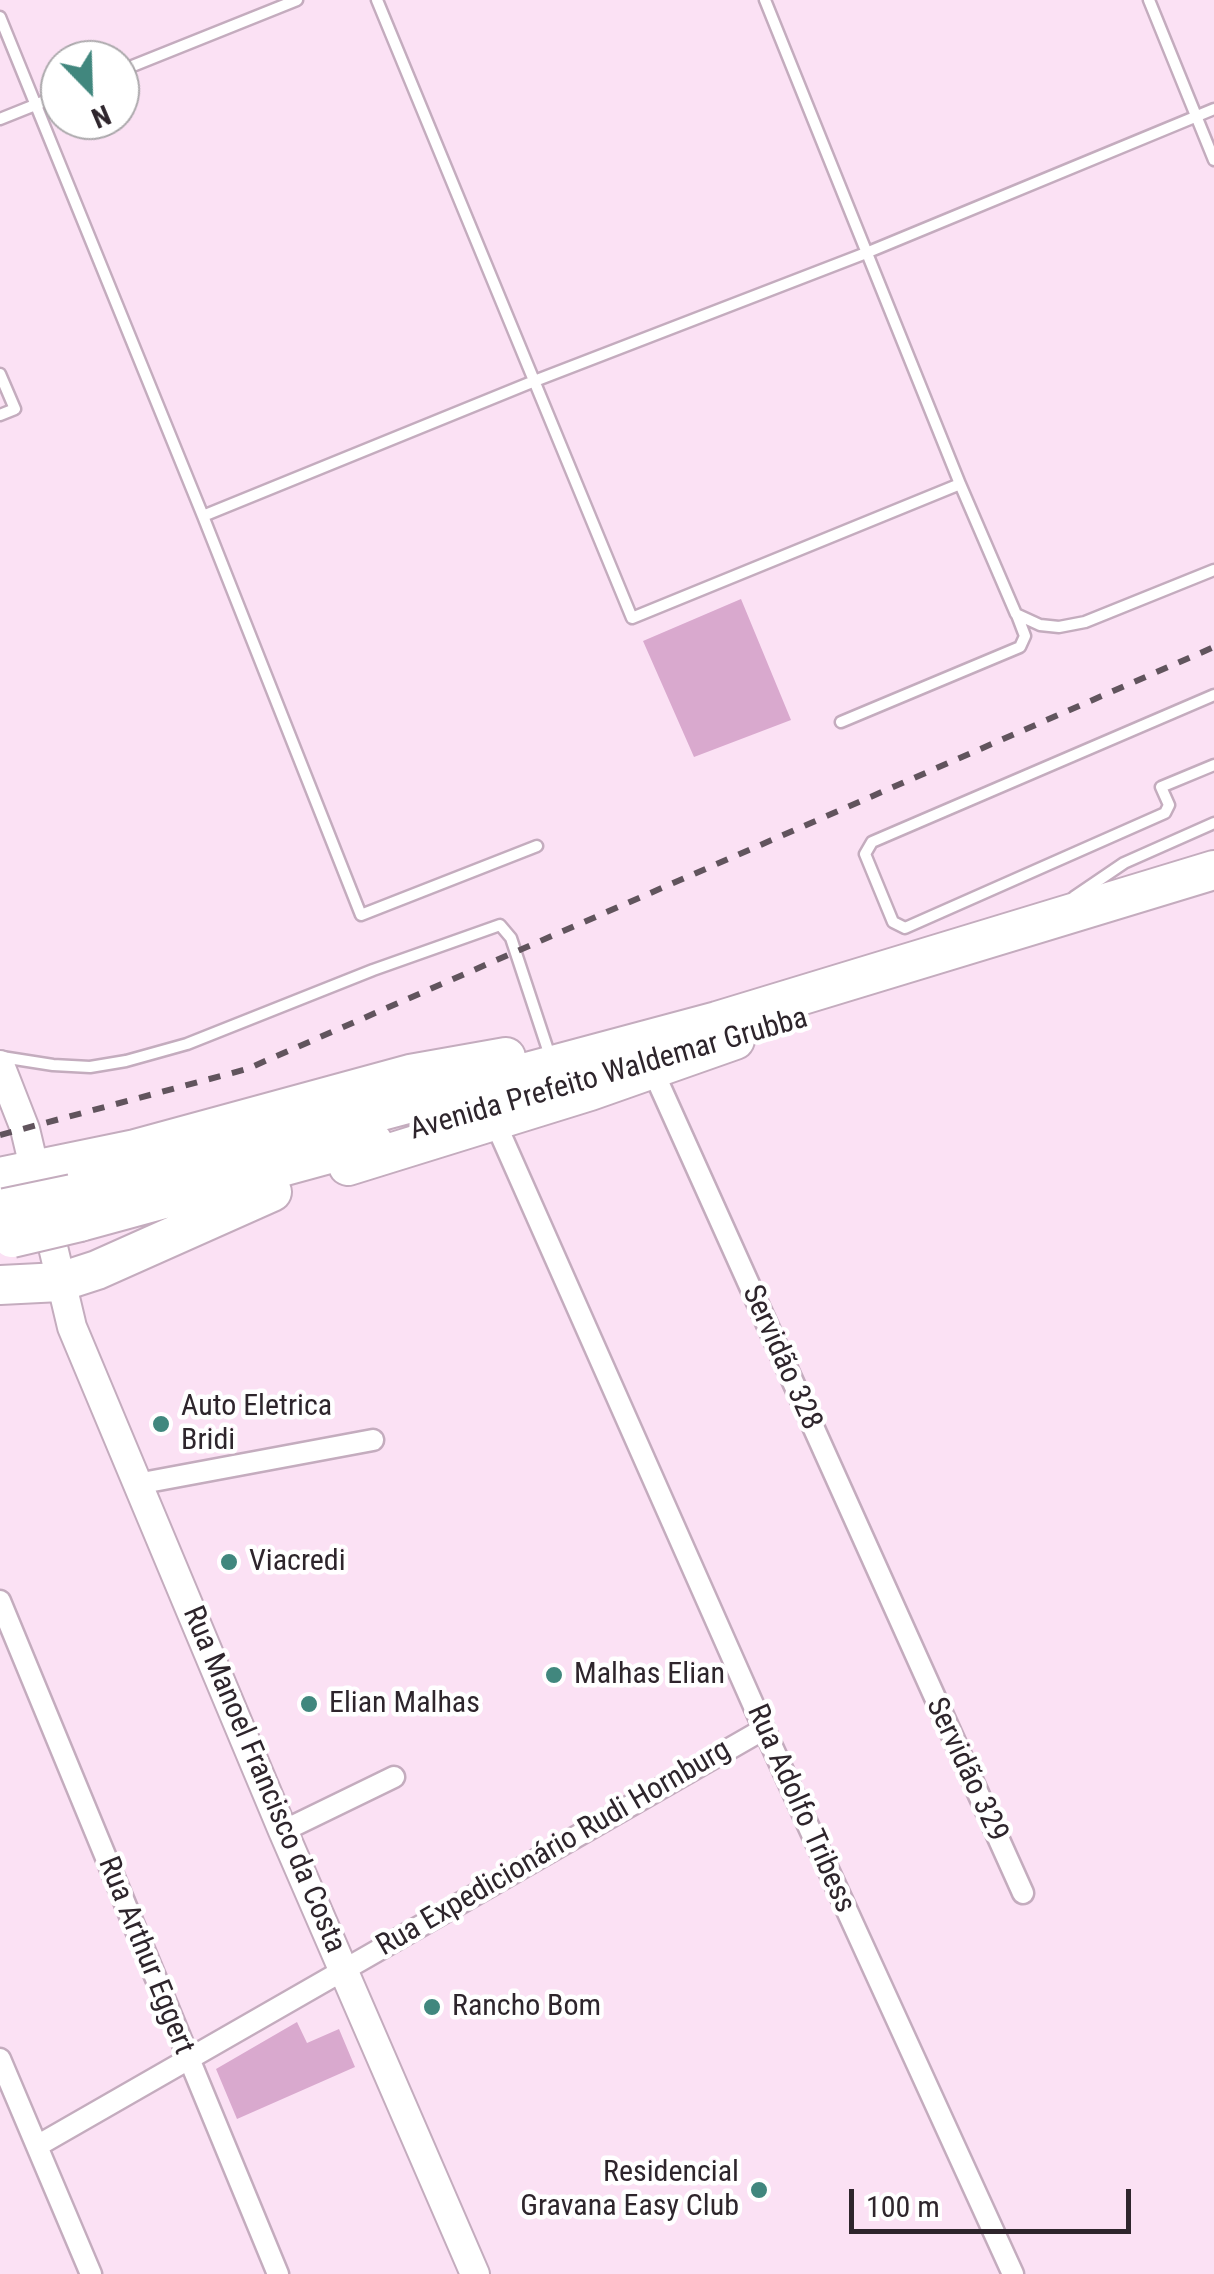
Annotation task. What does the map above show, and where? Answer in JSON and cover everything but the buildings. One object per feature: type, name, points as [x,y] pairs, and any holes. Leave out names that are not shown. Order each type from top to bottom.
[{"type":"highway","name":"Avenida Prefeito Waldemar Grubba","points":[[30,1203],[667,1035],[1214,870]]},
{"type":"highway","name":"Avenida Prefeito Waldemar Grubba","points":[[30,1203],[735,1040],[1214,894]]},
{"type":"highway","points":[[30,1203],[190,1134],[410,1074],[548,1050],[667,1035]]},
{"type":"highway","points":[[0,1285],[60,1282],[97,1270],[264,1195],[653,1071],[735,1040]]},
{"type":"highway","points":[[30,1203],[50,1184],[64,1242],[77,1252],[92,1254],[158,1242]]},
{"type":"main road","name":"Rua Manoel Francisco da Costa","points":[[0,1065],[14,1097],[30,1203],[60,1282],[72,1327],[475,2274]]},
{"type":"street","name":"Servidão 328","points":[[653,1071],[909,1646]]},
{"type":"street","name":"Rua Adolfo Tribess","points":[[495,1122],[764,1729],[1013,2274]]},
{"type":"street","points":[[138,1484],[373,1440]]},
{"type":"street","name":"Rua Arthur Eggert","points":[[0,1601],[278,2274]]},
{"type":"street","name":"Servidão 329","points":[[909,1646],[1023,1893]]},
{"type":"street","name":"Rua Expedicionário Rudi Hornburg","points":[[37,2146],[764,1729]]},
{"type":"street","points":[[284,1830],[394,1777]]},
{"type":"street","points":[[0,2059],[92,2274]]},
{"type":"lane","points":[[140,63],[297,0]]},
{"type":"lane","points":[[376,0],[632,618],[960,484]]},
{"type":"lane","points":[[765,0],[1025,636],[1020,647],[841,722]]},
{"type":"lane","points":[[1149,0],[1214,160]]},
{"type":"lane","points":[[0,18],[361,915],[537,846]]},
{"type":"lane","points":[[0,119],[40,102]]},
{"type":"lane","points":[[203,516],[532,382],[866,254],[1214,109]]},
{"type":"lane","points":[[0,374],[14,408],[0,414]]},
{"type":"lane","points":[[1016,614],[1040,625],[1059,628],[1085,622],[1214,570]]},
{"type":"lane","points":[[1214,695],[872,842],[865,854],[893,922],[905,928],[1165,814],[1169,805],[1161,787],[1214,765]]},
{"type":"lane","points":[[1030,928],[1124,863],[1214,822]]},
{"type":"lane","points":[[0,1056],[54,1066],[126,1062],[187,1044],[373,970],[500,925],[512,938],[548,1050]]},
{"type":"shaded area","points":[[741,599],[791,720],[694,757],[643,641]]},
{"type":"shaded area","points":[[297,2022],[307,2043],[339,2029],[355,2067],[237,2119],[216,2069]]},
{"type":"railway","points":[[0,1135],[247,1069],[1214,647]]},
{"type":"place","name":"Auto Eletrica Bridi","points":[[161,1424]]},
{"type":"place","name":"Viacredi","points":[[229,1562]]},
{"type":"place","name":"Malhas Elian","points":[[554,1675]]},
{"type":"place","name":"Elian Malhas","points":[[309,1704]]},
{"type":"place","name":"Rancho Bom","points":[[432,2007]]},
{"type":"place","name":"Residencial Gravana Easy Club","points":[[759,2190]]}]
